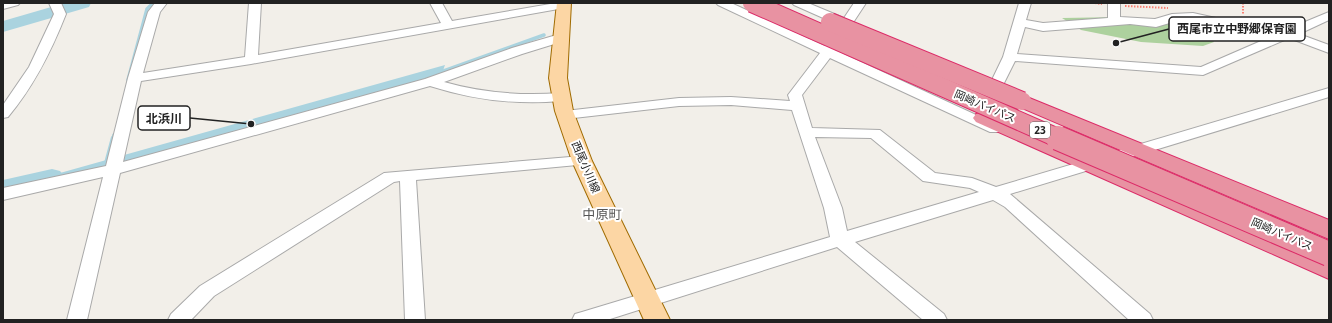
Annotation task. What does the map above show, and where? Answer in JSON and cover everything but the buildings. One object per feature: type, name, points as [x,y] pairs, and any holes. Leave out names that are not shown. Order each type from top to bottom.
[{"type":"highway","name":"23","points":[[737,3],[984,118],[1329,269]]},
{"type":"highway","name":"岡崎バイパス","points":[[752,3],[966,98],[1329,254]]},
{"type":"highway","name":"岡崎バイパス","points":[[769,3],[968,90],[1329,242]]},
{"type":"highway","name":"23","points":[[785,3],[1329,230]]},
{"type":"main road","name":"西尾小川線","points":[[564,4],[560,38],[558,78],[563,106],[582,161],[657,320]]},
{"type":"street","points":[[3,6],[14,3]]},
{"type":"street","points":[[76,320],[135,78],[154,12],[161,3]]},
{"type":"street","points":[[251,60],[255,3]]},
{"type":"street","points":[[436,3],[448,24]]},
{"type":"street","points":[[722,3],[982,124],[1020,138],[1042,144]]},
{"type":"street","points":[[798,3],[845,24],[997,84],[1035,102],[1031,106]]},
{"type":"street","points":[[860,3],[827,53],[795,96],[806,132],[834,208],[840,240],[937,320]]},
{"type":"street","points":[[997,84],[1010,57],[1025,3]]},
{"type":"street","points":[[1114,3],[1114,21]]},
{"type":"street","points":[[135,78],[251,60],[564,4]]},
{"type":"street","points":[[3,114],[18,98],[47,49],[58,7]]},
{"type":"street","points":[[1010,57],[1203,71],[1329,16]]},
{"type":"street","points":[[1020,22],[1043,28],[1079,23],[1114,21],[1156,23],[1172,18],[1193,17],[1225,24],[1265,25],[1329,49]]},
{"type":"street","points":[[3,194],[112,170],[430,82],[517,51],[560,38]]},
{"type":"street","points":[[430,82],[458,91],[563,106],[731,101],[798,106]]},
{"type":"street","points":[[582,320],[995,193],[1140,151],[1329,92]]},
{"type":"street","points":[[3,98],[18,98]]},
{"type":"street","points":[[806,132],[875,133],[929,177],[939,180],[968,182],[995,193],[1011,203],[1143,320]]},
{"type":"street","points":[[178,320],[207,291],[390,177],[408,177],[582,161]]},
{"type":"street","points":[[1191,172],[1215,177],[1329,223]]},
{"type":"street","points":[[408,177],[414,320]]},
{"type":"street","points":[[1207,216],[1214,226],[1329,279]]},
{"type":"green space","points":[[1122,17],[1184,25],[1209,34],[1214,42],[1203,46],[1141,42],[1081,30],[1062,18]]},
{"type":"water","points":[[445,65],[441,76],[92,171],[3,189]]},
{"type":"waterway","points":[[3,27],[83,3]]},
{"type":"waterway","points":[[128,80],[147,9],[153,3]]},
{"type":"waterway","points":[[438,73],[544,35]]},
{"type":"waterway","points":[[113,139],[114,135]]},
{"type":"waterway","points":[[106,164],[113,138]]},
{"type":"waterway","points":[[3,188],[52,176]]},
{"type":"place","name":"西尾市立中野郷保育園","points":[[1116,43]]},
{"type":"place","name":"北浜川","points":[[251,124]]},
{"type":"district","name":"中原町","points":[[602,214]]}]
